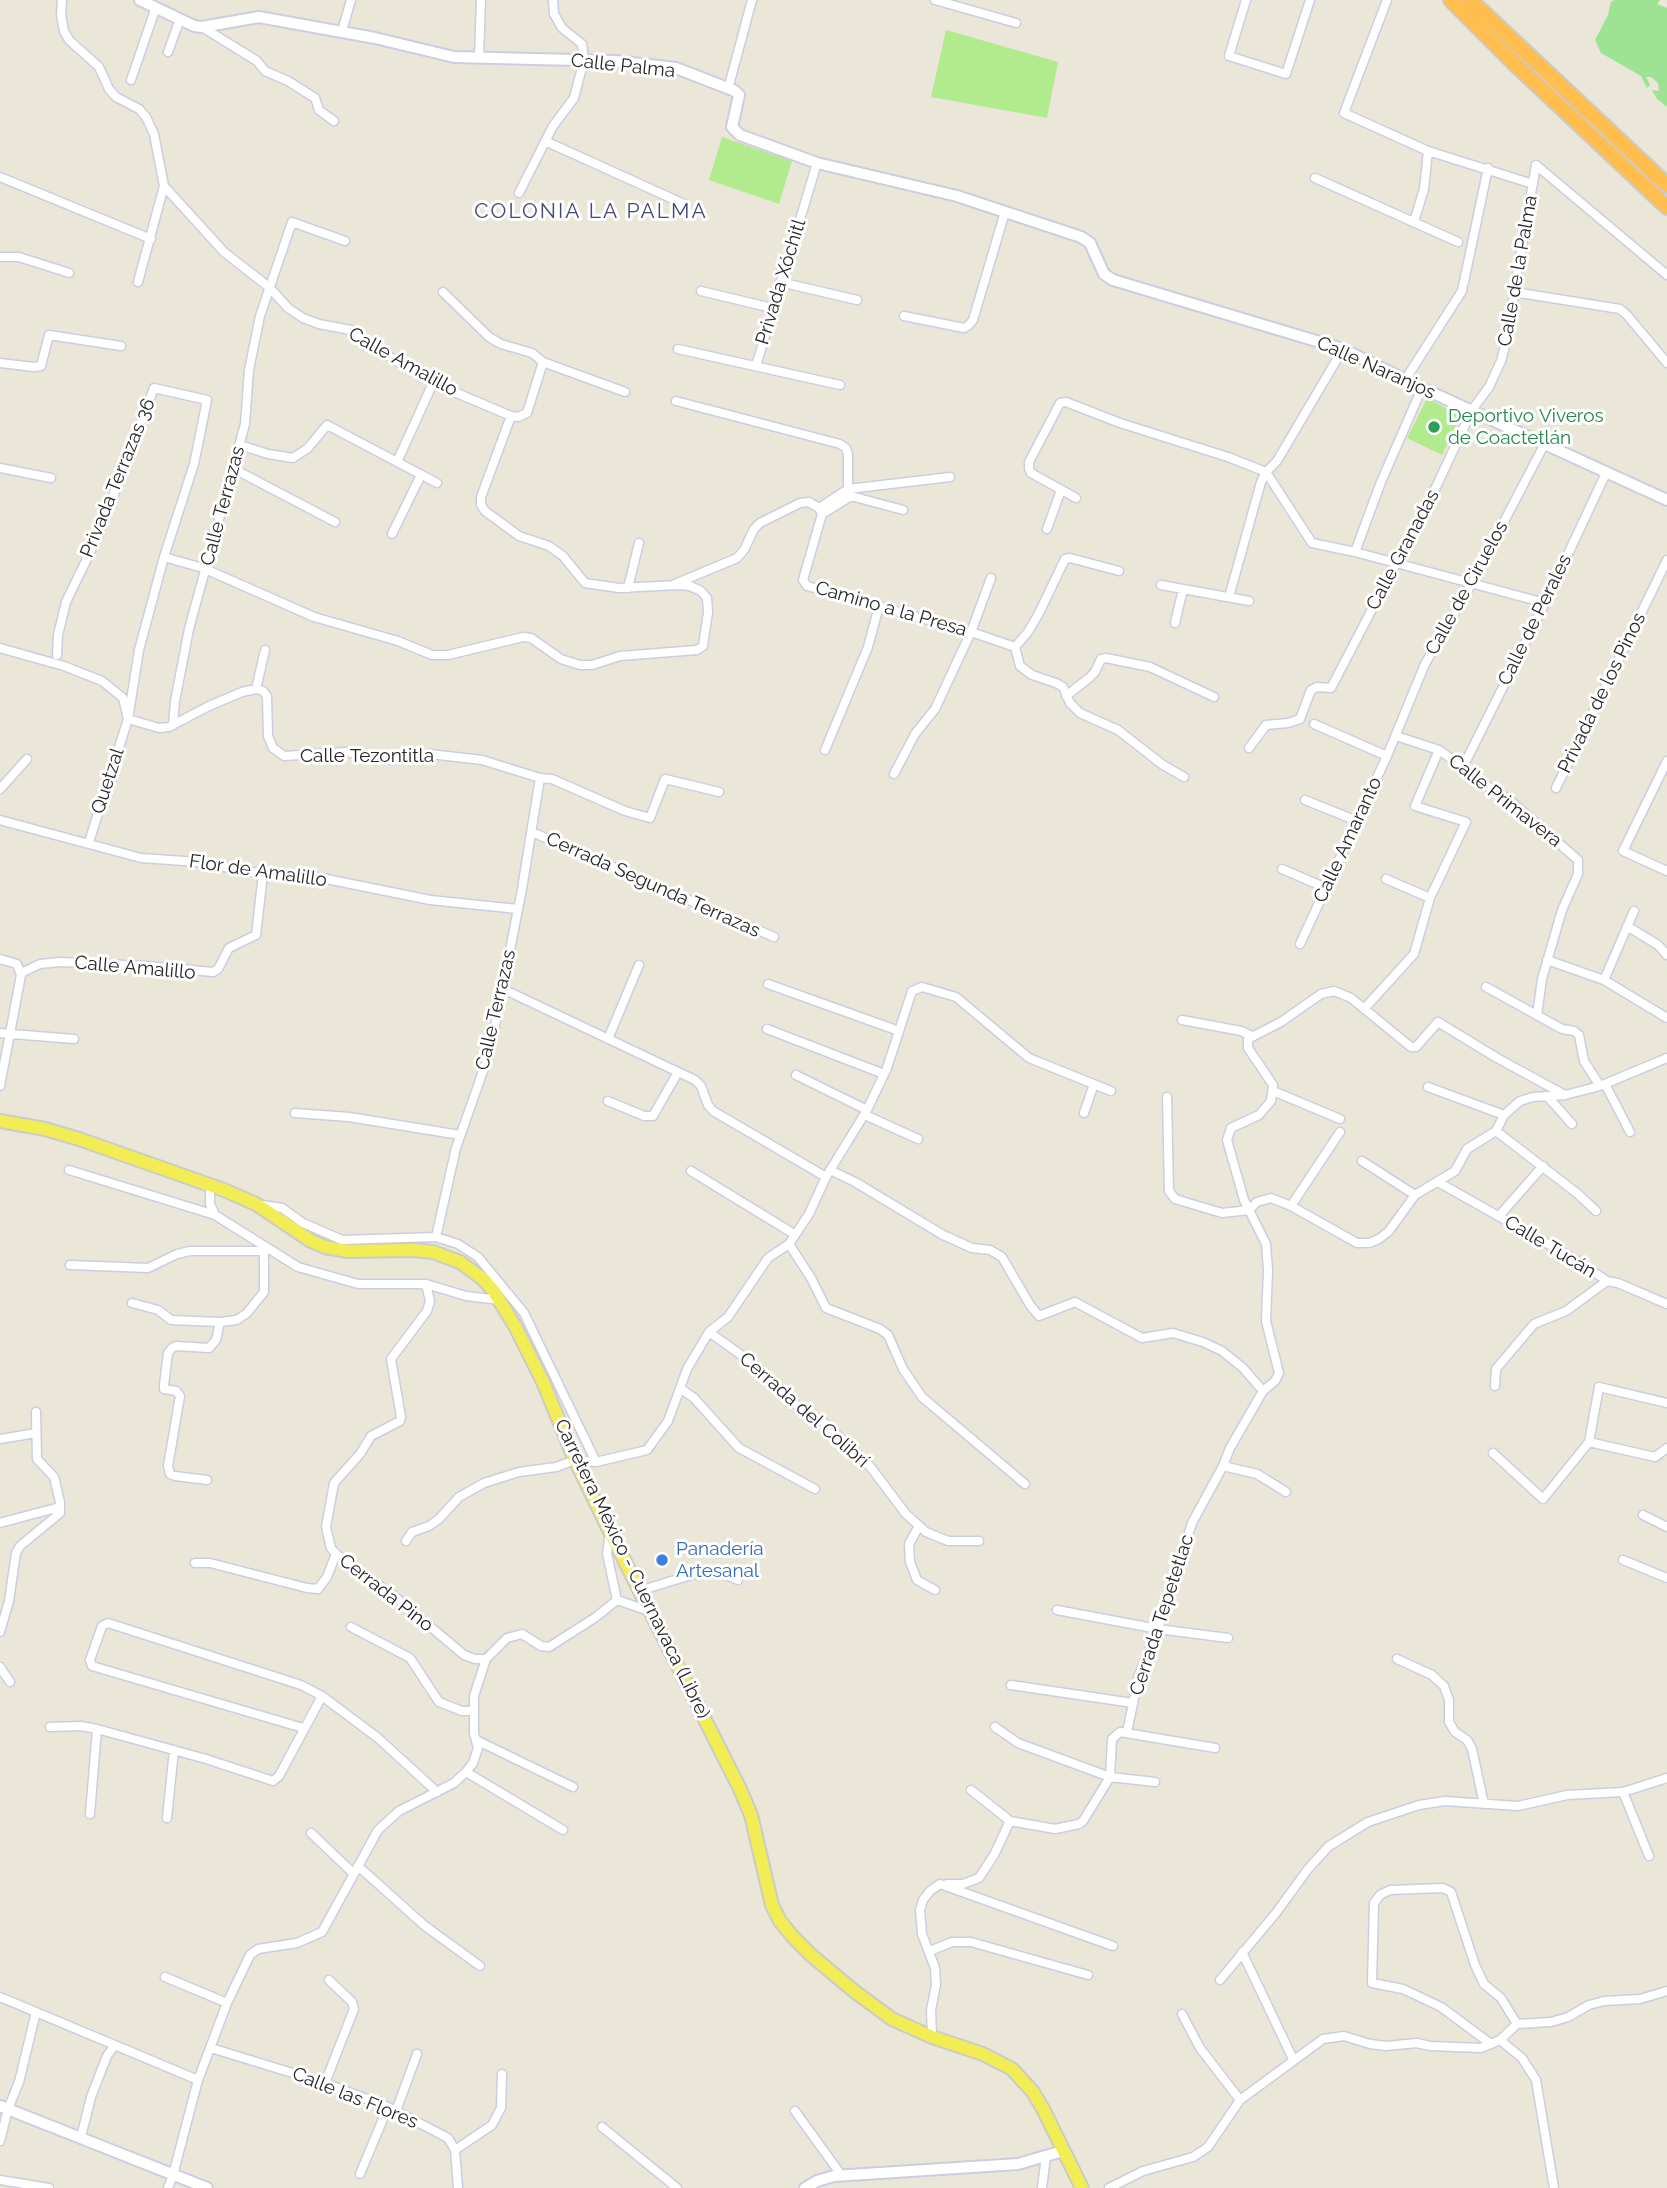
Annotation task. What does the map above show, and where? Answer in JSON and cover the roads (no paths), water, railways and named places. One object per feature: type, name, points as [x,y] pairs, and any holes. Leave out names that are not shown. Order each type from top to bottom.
[{"type":"highway","points":[[1451,0],[1524,74],[1667,205]]},
{"type":"highway","points":[[1457,0],[1667,205]]},
{"type":"highway","points":[[1470,0],[1667,186]]},
{"type":"highway","points":[[1479,0],[1667,177]]},
{"type":"main road","name":"Carretera México - Cuernavaca (Libre)","points":[[0,1121],[45,1129],[79,1139],[210,1184],[256,1204],[311,1241],[326,1247],[348,1251],[413,1250],[446,1256],[483,1279],[500,1300],[543,1382],[575,1461],[751,1815],[766,1884],[780,1921],[811,1955],[892,2019],[932,2037],[983,2054],[1012,2069],[1033,2092],[1082,2188]]},
{"type":"street","points":[[62,0],[61,15],[69,40],[99,67],[109,89],[116,97],[139,109],[154,134],[164,186],[138,282]]},
{"type":"street","name":"Calle Palma","points":[[141,0],[194,26],[259,17],[342,31],[454,57],[615,61],[676,68],[728,89]]},
{"type":"street","points":[[342,31],[351,0]]},
{"type":"street","points":[[479,57],[481,0]]},
{"type":"street","points":[[519,193],[553,126],[574,98],[584,60],[582,44],[562,28],[554,14],[553,0]]},
{"type":"street","points":[[752,0],[728,89],[739,96],[732,127],[736,132],[817,163],[957,196],[1005,212],[968,326],[964,328],[904,316]]},
{"type":"street","points":[[935,0],[1016,23]]},
{"type":"street","points":[[1246,0],[1229,56],[1286,74],[1310,0]]},
{"type":"street","points":[[1387,0],[1344,113],[1428,151],[1533,184]]},
{"type":"street","points":[[131,80],[156,7]]},
{"type":"street","points":[[168,52],[180,19]]},
{"type":"street","points":[[202,27],[257,61],[265,71],[288,81],[315,98],[319,110],[334,121]]},
{"type":"street","points":[[545,141],[684,204]]},
{"type":"street","points":[[1414,222],[1424,189],[1428,151]]},
{"type":"street","name":"Privada Xóchitl","points":[[678,349],[756,366],[817,163]]},
{"type":"street","name":"Calle de la Palma","points":[[1472,410],[1489,387],[1501,361],[1510,323],[1536,165],[1667,275]]},
{"type":"street","points":[[1405,380],[1462,291],[1488,168]]},
{"type":"street","points":[[0,177],[151,239]]},
{"type":"street","points":[[1315,178],[1458,242]]},
{"type":"street","name":"Calle Amalillo","points":[[164,186],[224,252],[270,288],[288,308],[319,324],[351,330],[433,383],[511,416]]},
{"type":"street","name":"Calle Naranjos","points":[[1005,212],[1081,237],[1090,243],[1104,274],[1113,280],[1343,349],[1667,500]]},
{"type":"street","name":"Calle Terrazas","points":[[173,725],[189,629],[240,445],[248,405],[249,370],[260,316],[292,222],[345,242]]},
{"type":"street","points":[[0,257],[19,257],[69,273]]},
{"type":"street","points":[[780,282],[857,300]]},
{"type":"street","points":[[701,291],[772,308]]},
{"type":"street","points":[[443,292],[489,337],[501,344],[532,353],[543,362],[625,392]]},
{"type":"street","points":[[1514,292],[1620,309],[1667,363]]},
{"type":"street","points":[[0,363],[41,366],[49,335],[121,346]]},
{"type":"street","points":[[1229,597],[1261,482],[1277,461],[1343,349]]},
{"type":"street","points":[[164,557],[206,570],[314,617],[398,641],[432,655],[448,655],[523,637],[531,638],[561,659],[580,665],[620,656],[697,650],[703,646],[708,612],[707,598],[701,592],[690,586],[679,585],[628,588],[585,583],[564,556],[549,546],[519,536],[485,511],[481,505],[481,497],[511,416],[518,417],[527,413],[543,362]]},
{"type":"street","points":[[756,366],[840,385]]},
{"type":"street","points":[[397,462],[433,383]]},
{"type":"street","name":"Privada Terrazas 36","points":[[57,655],[58,635],[66,602],[98,536],[154,388],[206,400],[194,464],[164,557],[139,650],[128,719]]},
{"type":"street","points":[[1355,552],[1381,482],[1422,388]]},
{"type":"street","points":[[676,401],[840,444],[846,448],[848,454],[848,489]]},
{"type":"street","points":[[1076,498],[1031,473],[1029,462],[1060,403],[1066,402],[1266,472],[1312,543],[1395,562],[1545,603]]},
{"type":"street","name":"Calle Granadas","points":[[1249,748],[1266,725],[1300,719],[1311,690],[1317,687],[1331,688],[1437,485],[1472,410]]},
{"type":"street","points":[[240,445],[293,458],[308,448],[327,425],[437,483]]},
{"type":"street","name":"Calle de Ciruelos","points":[[1396,736],[1425,664],[1472,583],[1545,443]]},
{"type":"street","points":[[0,468],[51,478]]},
{"type":"street","points":[[234,469],[335,522]]},
{"type":"street","name":"Calle de Perales","points":[[1463,767],[1606,473]]},
{"type":"street","points":[[392,534],[421,475]]},
{"type":"street","points":[[820,511],[848,489],[950,477]]},
{"type":"street","points":[[1047,529],[1061,490]]},
{"type":"street","points":[[820,511],[851,496],[903,510]]},
{"type":"street","points":[[669,586],[737,558],[754,529],[768,518],[800,503],[810,502],[820,511]]},
{"type":"street","name":"Camino a la Presa","points":[[820,511],[803,580],[807,586],[1015,647]]},
{"type":"street","points":[[628,588],[639,543]]},
{"type":"street","points":[[1119,571],[1065,559],[1040,613],[1015,647],[1020,666],[1032,675],[1056,682],[1063,687],[1066,696],[1080,713],[1118,730],[1184,777]]},
{"type":"street","name":"Privada de los Pinos","points":[[1556,788],[1667,560]]},
{"type":"street","points":[[894,774],[915,734],[935,709],[971,632],[991,578]]},
{"type":"street","points":[[1161,585],[1249,601]]},
{"type":"street","points":[[1175,623],[1183,589]]},
{"type":"street","points":[[825,750],[868,647],[879,606]]},
{"type":"street","points":[[0,648],[64,666],[102,681],[123,698],[128,719],[166,729],[231,696],[257,689],[265,650]]},
{"type":"street","points":[[1066,696],[1093,674],[1101,659],[1106,658],[1150,667],[1214,697]]},
{"type":"street","name":"Calle Tezontitla","points":[[257,689],[267,696],[268,736],[273,748],[284,757],[346,752],[391,760],[430,754],[482,760],[540,778],[552,779],[625,811],[650,818],[662,782],[668,778],[719,792]]},
{"type":"street","name":"Quetzal","points":[[89,842],[128,719]]},
{"type":"street","points":[[1314,724],[1387,756]]},
{"type":"street","name":"Calle Primavera","points":[[1396,736],[1439,750],[1469,774],[1512,802],[1578,860],[1578,874],[1562,910],[1547,960],[1537,1015]]},
{"type":"street","name":"Calle Amaranto","points":[[1300,944],[1396,736]]},
{"type":"street","points":[[1364,1009],[1414,954],[1430,898],[1466,821],[1415,806],[1439,750]]},
{"type":"street","points":[[0,789],[27,759]]},
{"type":"street","points":[[1667,761],[1623,851],[1667,871]]},
{"type":"street","name":"Calle Terrazas","points":[[436,1237],[460,1135],[490,1051],[540,778]]},
{"type":"street","points":[[1305,800],[1357,821]]},
{"type":"street","name":"Flor de Amalillo","points":[[0,820],[141,858],[198,862],[263,874],[307,875],[430,900],[518,909]]},
{"type":"street","name":"Cerrada Segunda Terrazas","points":[[532,832],[774,937]]},
{"type":"street","points":[[1282,869],[1326,888]]},
{"type":"street","name":"Calle Amalillo","points":[[21,972],[40,964],[60,962],[147,965],[213,972],[221,964],[229,948],[256,935],[263,874]]},
{"type":"street","points":[[1386,879],[1430,898]]},
{"type":"street","points":[[1604,979],[1634,911]]},
{"type":"street","points":[[1627,926],[1667,955]]},
{"type":"street","points":[[0,959],[17,964],[21,972],[0,1086]]},
{"type":"street","points":[[1547,960],[1604,979],[1667,1018]]},
{"type":"street","points":[[608,1039],[639,964]]},
{"type":"street","points":[[768,984],[899,1031]]},
{"type":"street","points":[[406,1541],[412,1532],[439,1519],[458,1497],[484,1483],[519,1472],[556,1468],[575,1461],[596,1462],[647,1450],[668,1421],[687,1369],[709,1332],[728,1317],[768,1258],[789,1244],[810,1214],[828,1174],[866,1112],[884,1074],[912,991],[922,987],[956,997],[1029,1058],[1111,1091]]},
{"type":"street","points":[[1486,987],[1579,1035],[1584,1061],[1603,1085],[1630,1132]]},
{"type":"street","points":[[503,989],[695,1080],[701,1086],[713,1111],[828,1174],[855,1182],[943,1235],[972,1248],[990,1250],[1002,1257],[1030,1305],[1040,1316],[1075,1302],[1142,1338],[1174,1333],[1203,1342],[1222,1350],[1263,1391]]},
{"type":"street","points":[[1249,1210],[1227,1139],[1228,1133],[1231,1128],[1259,1115],[1271,1101],[1273,1091],[1267,1074],[1248,1048],[1248,1039],[1281,1022],[1321,994],[1342,993],[1411,1047],[1416,1047],[1438,1022],[1565,1096]]},
{"type":"street","points":[[1182,1020],[1241,1031],[1252,1036]]},
{"type":"street","points":[[767,1029],[884,1074]]},
{"type":"street","points":[[0,1032],[74,1039]]},
{"type":"street","points":[[1167,1097],[1169,1191],[1175,1199],[1222,1213],[1249,1210],[1257,1202],[1271,1198],[1291,1206],[1357,1243],[1368,1243],[1389,1231],[1415,1195],[1455,1171],[1467,1149],[1496,1131],[1504,1115],[1520,1101],[1533,1097],[1565,1096],[1603,1085],[1667,1058]]},
{"type":"street","points":[[608,1101],[644,1116],[653,1116],[678,1072]]},
{"type":"street","points":[[796,1075],[918,1139]]},
{"type":"street","points":[[1084,1113],[1094,1084]]},
{"type":"street","points":[[1428,1087],[1504,1115]]},
{"type":"street","points":[[1273,1091],[1340,1119]]},
{"type":"street","points":[[1548,1097],[1572,1125]]},
{"type":"street","points":[[295,1113],[361,1119],[460,1135]]},
{"type":"street","points":[[1496,1131],[1544,1166],[1596,1211]]},
{"type":"street","points":[[1291,1206],[1339,1132]]},
{"type":"street","points":[[1362,1161],[1415,1195]]},
{"type":"street","points":[[1499,1216],[1544,1166]]},
{"type":"street","points":[[69,1170],[215,1215],[263,1249],[299,1268],[333,1279],[358,1284],[426,1284],[466,1297],[500,1300]]},
{"type":"street","points":[[691,1171],[794,1234]]},
{"type":"street","name":"Calle Tucán","points":[[1438,1182],[1576,1260],[1607,1282],[1618,1283],[1667,1304]]},
{"type":"street","points":[[210,1184],[210,1204],[215,1215]]},
{"type":"street","points":[[256,1204],[282,1208],[303,1223],[342,1240],[436,1237],[458,1244],[478,1257],[524,1313],[596,1462]]},
{"type":"street","name":"Cerrada Tepetetlac","points":[[1127,1732],[1139,1675],[1158,1629],[1192,1522],[1263,1391],[1275,1381],[1279,1373],[1266,1321],[1266,1244],[1249,1210]]},
{"type":"street","points":[[789,1244],[826,1308],[880,1329],[888,1335],[902,1369],[922,1397],[1024,1484]]},
{"type":"street","points":[[70,1265],[148,1268],[190,1251],[263,1249]]},
{"type":"street","points":[[132,1303],[158,1310],[171,1320],[237,1320],[247,1313],[264,1292],[263,1249]]},
{"type":"street","points":[[1495,1386],[1496,1369],[1534,1324],[1566,1311],[1607,1282]]},
{"type":"street","name":"Cerrada Pino","points":[[426,1284],[430,1301],[428,1311],[391,1362],[401,1417],[396,1423],[371,1436],[360,1454],[334,1483],[326,1527],[331,1548],[336,1554],[394,1596],[464,1655],[486,1659]]},
{"type":"street","points":[[207,1479],[170,1474],[168,1466],[180,1396],[176,1391],[164,1389],[164,1385],[168,1353],[172,1348],[209,1348],[216,1340],[220,1322]]},
{"type":"street","name":"Cerrada del Colibrí","points":[[709,1332],[755,1364],[806,1414],[820,1419],[877,1474],[906,1514],[919,1525],[938,1539],[979,1541]]},
{"type":"street","points":[[1493,1453],[1543,1499],[1589,1442],[1599,1387],[1667,1403]]},
{"type":"street","points":[[680,1388],[694,1398],[739,1448],[815,1489]]},
{"type":"street","points":[[0,1632],[9,1601],[16,1553],[20,1546],[56,1518],[61,1507],[54,1477],[37,1459],[36,1412]]},
{"type":"street","points":[[0,1439],[36,1433]]},
{"type":"street","points":[[1589,1442],[1655,1457],[1667,1448]]},
{"type":"street","points":[[1223,1466],[1256,1474],[1286,1492]]},
{"type":"street","points":[[0,1523],[61,1507]]},
{"type":"street","points":[[1643,1515],[1667,1527]]},
{"type":"street","points":[[919,1525],[909,1544],[910,1562],[917,1580],[935,1590]]},
{"type":"street","points":[[610,1532],[607,1554],[617,1600]]},
{"type":"street","points":[[195,1563],[210,1563],[318,1589],[327,1577],[336,1554]]},
{"type":"street","points":[[1623,1560],[1667,1578]]},
{"type":"street","points":[[639,1591],[704,1571],[717,1571],[738,1580]]},
{"type":"street","points":[[617,1600],[649,1611]]},
{"type":"street","points":[[168,2188],[198,2080],[227,2003],[250,1955],[258,1949],[297,1943],[322,1932],[355,1869],[386,1821],[438,1792],[466,1772],[473,1763],[478,1748],[474,1696],[486,1659],[507,1638],[522,1634],[541,1646],[549,1647],[596,1618],[617,1600]]},
{"type":"street","points":[[1057,1611],[1228,1638]]},
{"type":"street","points":[[303,1728],[92,1666],[90,1660],[102,1626],[108,1623],[300,1685],[322,1696],[377,1738],[438,1792]]},
{"type":"street","points":[[351,1627],[410,1658],[439,1702],[462,1711],[474,1711]]},
{"type":"street","points":[[1397,1659],[1432,1675],[1444,1686],[1449,1700],[1449,1722],[1472,1749],[1484,1804]]},
{"type":"street","points":[[0,1667],[10,1682]]},
{"type":"street","points":[[1011,1685],[1133,1703]]},
{"type":"street","points":[[50,1727],[81,1726],[97,1729],[273,1781],[279,1776],[322,1696]]},
{"type":"street","points":[[995,1727],[1018,1743],[1110,1777],[1155,1783]]},
{"type":"street","points":[[90,1814],[97,1729]]},
{"type":"street","points":[[971,1790],[1010,1821],[1055,1829],[1083,1821],[1110,1777],[1112,1739],[1120,1732],[1215,1748]]},
{"type":"street","points":[[476,1740],[573,1787]]},
{"type":"street","points":[[167,1818],[174,1750]]},
{"type":"street","points":[[466,1772],[564,1829]]},
{"type":"street","points":[[1220,1980],[1329,1846],[1346,1833],[1368,1822],[1419,1805],[1445,1801],[1518,1806],[1567,1795],[1623,1792],[1667,1779]]},
{"type":"street","points":[[1623,1792],[1649,1856]]},
{"type":"street","points":[[932,2037],[931,2010],[936,1985],[935,1968],[922,1934],[920,1910],[923,1900],[940,1884],[963,1884],[979,1878],[994,1855],[1010,1821]]},
{"type":"street","points":[[310,1833],[463,1956],[480,1966]]},
{"type":"street","points":[[940,1884],[1113,1946]]},
{"type":"street","points":[[1517,2024],[1502,1998],[1484,1984],[1451,1892],[1443,1888],[1390,1890],[1380,1895],[1374,1903],[1373,1983],[1403,1989],[1441,2007],[1522,2058],[1536,2080],[1554,2188]]},
{"type":"street","points":[[930,1951],[952,1942],[971,1942],[1088,1975]]},
{"type":"street","points":[[1242,1952],[1293,2059]]},
{"type":"street","points":[[165,1977],[227,2003]]},
{"type":"street","points":[[326,2083],[354,2009],[352,2002],[329,1980]]},
{"type":"street","points":[[1109,2188],[1143,2171],[1194,2157],[1208,2147],[1240,2100],[1323,2039],[1344,2036],[1386,2046],[1417,2043],[1471,2048],[1495,2042],[1517,2024],[1551,2022],[1568,2017],[1589,2005],[1604,2001],[1640,1999],[1667,1991]]},
{"type":"street","points":[[0,1997],[198,2080]]},
{"type":"street","points":[[0,2141],[4,2107],[19,2082],[36,2012]]},
{"type":"street","points":[[1182,2014],[1200,2048],[1240,2100]]},
{"type":"street","points":[[81,2137],[91,2097],[107,2056],[115,2045]]},
{"type":"street","name":"Calle las Flores","points":[[211,2048],[326,2083],[392,2109],[448,2138],[455,2150]]},
{"type":"street","points":[[360,2174],[417,2054]]},
{"type":"street","points":[[458,2188],[455,2150],[492,2125],[501,2108],[502,2074]]},
{"type":"street","points":[[4,2107],[207,2188]]},
{"type":"street","points":[[795,2111],[842,2176]]},
{"type":"street","points":[[602,2127],[677,2188]]},
{"type":"street","points":[[806,2188],[817,2181],[842,2176],[1018,2164],[1063,2151]]},
{"type":"street","points":[[1042,2188],[1046,2156]]},
{"type":"street","points":[[0,2180],[50,2188]]},
{"type":"place","name":"Deportivo Viveros de Coactetlán","points":[[1434,427]]},
{"type":"place","name":"Panadería Artesanal","points":[[662,1560]]},
{"type":"district","name":"COLONIA LA PALMA","points":[[591,212]]}]
